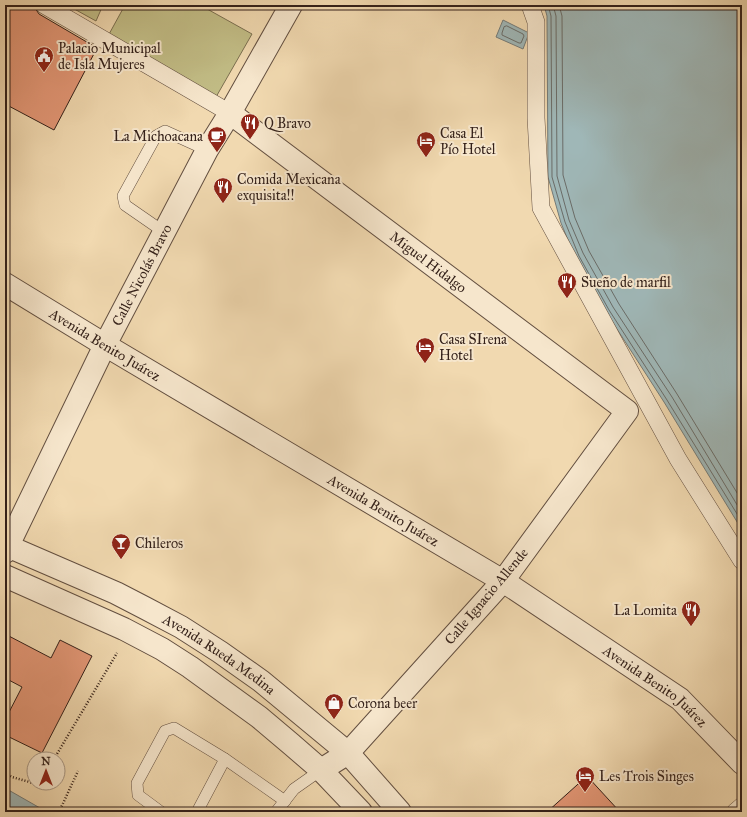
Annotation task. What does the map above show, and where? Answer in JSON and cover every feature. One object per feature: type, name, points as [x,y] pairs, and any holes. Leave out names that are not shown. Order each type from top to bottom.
[{"type":"street","points":[[44,5],[230,113]]},
{"type":"street","name":"Calle Nicolás Bravo","points":[[6,548],[105,344],[207,150],[230,113],[291,5]]},
{"type":"street","points":[[530,5],[536,22],[536,118],[541,208],[678,459],[742,561]]},
{"type":"street","name":"Miguel Hidalgo","points":[[230,113],[627,411]]},
{"type":"street","name":"Avenida Benito Juárez","points":[[5,284],[503,580],[680,699],[742,763]]},
{"type":"street","name":"Calle Ignacio Allende","points":[[320,770],[348,753],[503,580],[627,411]]},
{"type":"street","name":"Avenida Rueda Medina","points":[[6,548],[116,593],[181,627],[220,652],[261,682],[348,753],[400,812]]},
{"type":"street","name":"Avenida Rueda Medina","points":[[5,576],[124,629],[162,649],[190,667],[253,712],[291,744],[320,770],[362,812]]},
{"type":"street","points":[[735,812],[742,806]]},
{"type":"lane","points":[[164,232],[125,205],[123,196],[156,136],[166,131],[207,150]]},
{"type":"lane","points":[[161,812],[138,795],[137,783],[166,731],[174,728],[226,759],[285,801]]},
{"type":"lane","points":[[197,812],[226,759]]},
{"type":"lane","points":[[276,812],[294,790],[320,770]]},
{"type":"path","points":[[59,751],[130,632]]},
{"type":"path","points":[[59,812],[78,772]]},
{"type":"path","points":[[5,773],[12,777],[26,781]]},
{"type":"shaded area","points":[[67,5],[103,5],[96,21]]},
{"type":"shaded area","points":[[125,5],[200,5],[252,34],[216,97],[108,36]]},
{"type":"water","points":[[544,5],[742,5],[742,530],[664,402],[606,312],[575,257],[561,223],[548,177],[547,16]]},
{"type":"water","points":[[503,20],[529,33],[523,49],[496,37]]},
{"type":"water","points":[[5,788],[47,812],[5,812]]},
{"type":"building","name":"Palacio Municipal de Isla Mujeres","points":[[5,5],[28,5],[35,8],[39,14],[97,48],[54,130],[5,104]]},
{"type":"building","points":[[5,634],[51,658],[60,640],[92,656],[43,751],[38,751],[5,735],[5,720],[22,687],[5,678]]},
{"type":"building","name":"Les Trois Singes","points":[[587,776],[620,812],[547,812]]},
{"type":"place","name":"Palacio Municipal de Isla Mujeres","points":[[44,73]]},
{"type":"place","name":"Q Bravo","points":[[250,140]]},
{"type":"place","name":"La Michoacana","points":[[217,153]]},
{"type":"place","name":"Casa El Pío Hotel","points":[[426,158]]},
{"type":"place","name":"Comida Mexicana exquisita!!","points":[[223,204]]},
{"type":"place","name":"Sueño de marfil","points":[[567,299]]},
{"type":"place","name":"Casa SIrena Hotel","points":[[425,364]]},
{"type":"place","name":"Chileros","points":[[121,560]]},
{"type":"place","name":"La Lomita","points":[[691,627]]},
{"type":"place","name":"Corona beer","points":[[334,720]]},
{"type":"place","name":"Les Trois Singes","points":[[585,793]]}]
